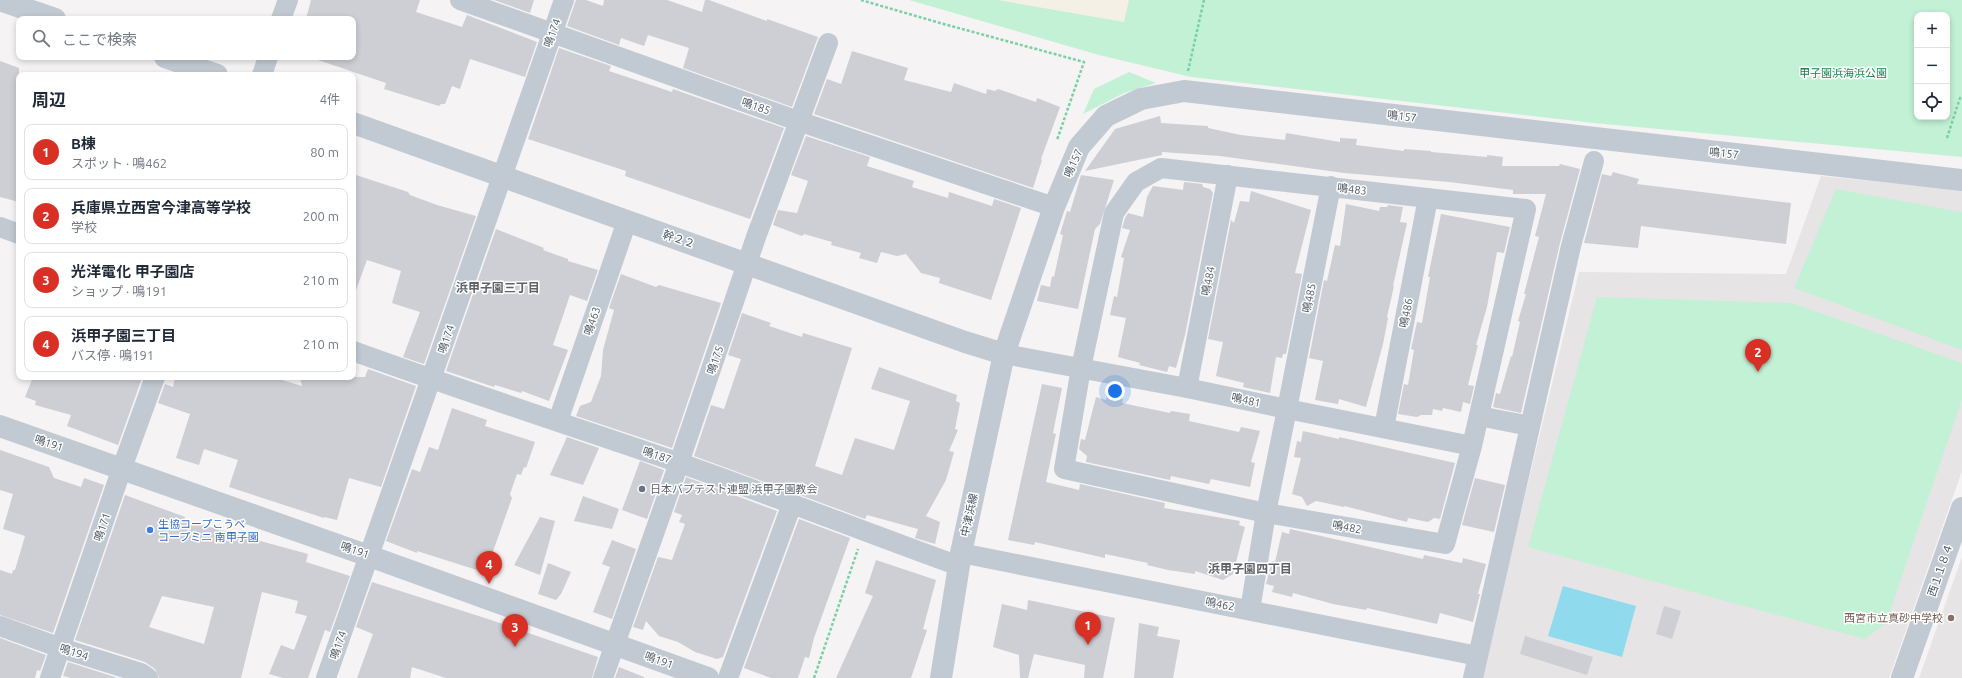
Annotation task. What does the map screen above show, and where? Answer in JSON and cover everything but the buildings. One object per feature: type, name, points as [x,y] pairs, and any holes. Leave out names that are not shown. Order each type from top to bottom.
[{"type":"street","points":[[0,0],[46,16]]},
{"type":"street","points":[[283,16],[288,0]]},
{"type":"street","name":"鳴185","points":[[460,0],[551,34],[798,121],[1054,207]]},
{"type":"street","name":"鳴174","points":[[326,678],[432,380],[564,0]]},
{"type":"street","name":"鳴175","points":[[603,678],[798,121],[828,43]]},
{"type":"street","points":[[174,60],[208,72]]},
{"type":"street","points":[[263,72],[267,60]]},
{"type":"street","name":"鳴157","points":[[1004,354],[1054,207],[1079,147],[1106,116],[1141,100],[1184,91],[1962,180]]},
{"type":"street","name":"幹２２","points":[[356,124],[964,342],[1004,354]]},
{"type":"street","points":[[1473,678],[1571,246],[1594,161]]},
{"type":"street","name":"鳴483","points":[[1081,368],[1114,213],[1136,182],[1161,168],[1526,209],[1472,446]]},
{"type":"street","name":"鳴484","points":[[1187,388],[1228,175]]},
{"type":"street","name":"鳴485","points":[[1287,409],[1331,186]]},
{"type":"street","name":"鳴486","points":[[1384,428],[1428,198]]},
{"type":"street","name":"鳴463","points":[[558,421],[627,221]]},
{"type":"street","points":[[0,227],[16,233]]},
{"type":"street","name":"鳴187","points":[[356,352],[432,380],[558,421],[679,463],[864,532],[960,559]]},
{"type":"street","name":"鳴481","points":[[1004,354],[1187,388],[1287,409]]},
{"type":"street","name":"中津浜線","points":[[941,678],[960,559],[1004,354]]},
{"type":"street","name":"鳴482","points":[[1081,368],[1064,469],[1266,513],[1445,544],[1472,446]]},
{"type":"street","name":"鳴171","points":[[50,678],[154,380]]},
{"type":"street","points":[[1250,610],[1266,513],[1287,409],[1472,446]]},
{"type":"street","points":[[1479,416],[1530,426]]},
{"type":"street","name":"鳴191","points":[[0,426],[122,468],[708,678]]},
{"type":"street","points":[[728,678],[792,504]]},
{"type":"street","name":"西１１８４","points":[[1902,678],[1962,508]]},
{"type":"street","name":"鳴462","points":[[960,559],[1250,610],[1478,656]]},
{"type":"street","name":"鳴194","points":[[0,626],[61,648],[141,673],[148,678]]},
{"type":"path","points":[[861,0],[940,24],[1084,62],[1056,142]]},
{"type":"path","points":[[1184,91],[1204,0]]},
{"type":"path","points":[[1948,138],[1960,98],[1962,99]]},
{"type":"path","points":[[814,678],[864,532]]},
{"type":"shaded area","points":[[1821,176],[1962,190],[1962,471],[1889,678],[1481,678],[1579,272],[1786,274]]},
{"type":"shaded area","name":"西宮市立真砂中学校","points":[[1962,557],[1962,678],[1919,678]]},
{"type":"green space","name":"甲子園浜海浜公園","points":[[909,0],[1962,0],[1962,157],[1594,123],[1191,77],[1099,55]]},
{"type":"green space","points":[[1129,72],[1156,83],[1124,93],[1083,114],[1094,89]]},
{"type":"green space","points":[[1836,189],[1962,212],[1962,350],[1794,288]]},
{"type":"green space","points":[[1597,297],[1792,303],[1962,363],[1962,399],[1886,623],[1865,639],[1528,547]]},
{"type":"sand","points":[[998,0],[1129,0],[1124,22]]},
{"type":"water","points":[[1563,586],[1636,606],[1622,657],[1548,636]]},
{"type":"place","name":"兵庫県立西宮今津高等学校","points":[[1758,372]]},
{"type":"place","name":"日本バプテスト連盟 浜甲子園教会","points":[[642,489]]},
{"type":"place","name":"生協コープこうべ コープミニ 南甲子園","points":[[150,530]]},
{"type":"place","name":"浜甲子園三丁目","points":[[489,584]]},
{"type":"place","name":"西宮市立真砂中学校","points":[[1951,618]]},
{"type":"place","name":"B棟","points":[[1088,645]]},
{"type":"place","name":"光洋電化 甲子園店","points":[[515,647]]},
{"type":"district","name":"浜甲子園三丁目","points":[[498,287]]},
{"type":"district","name":"浜甲子園四丁目","points":[[1250,568]]}]
